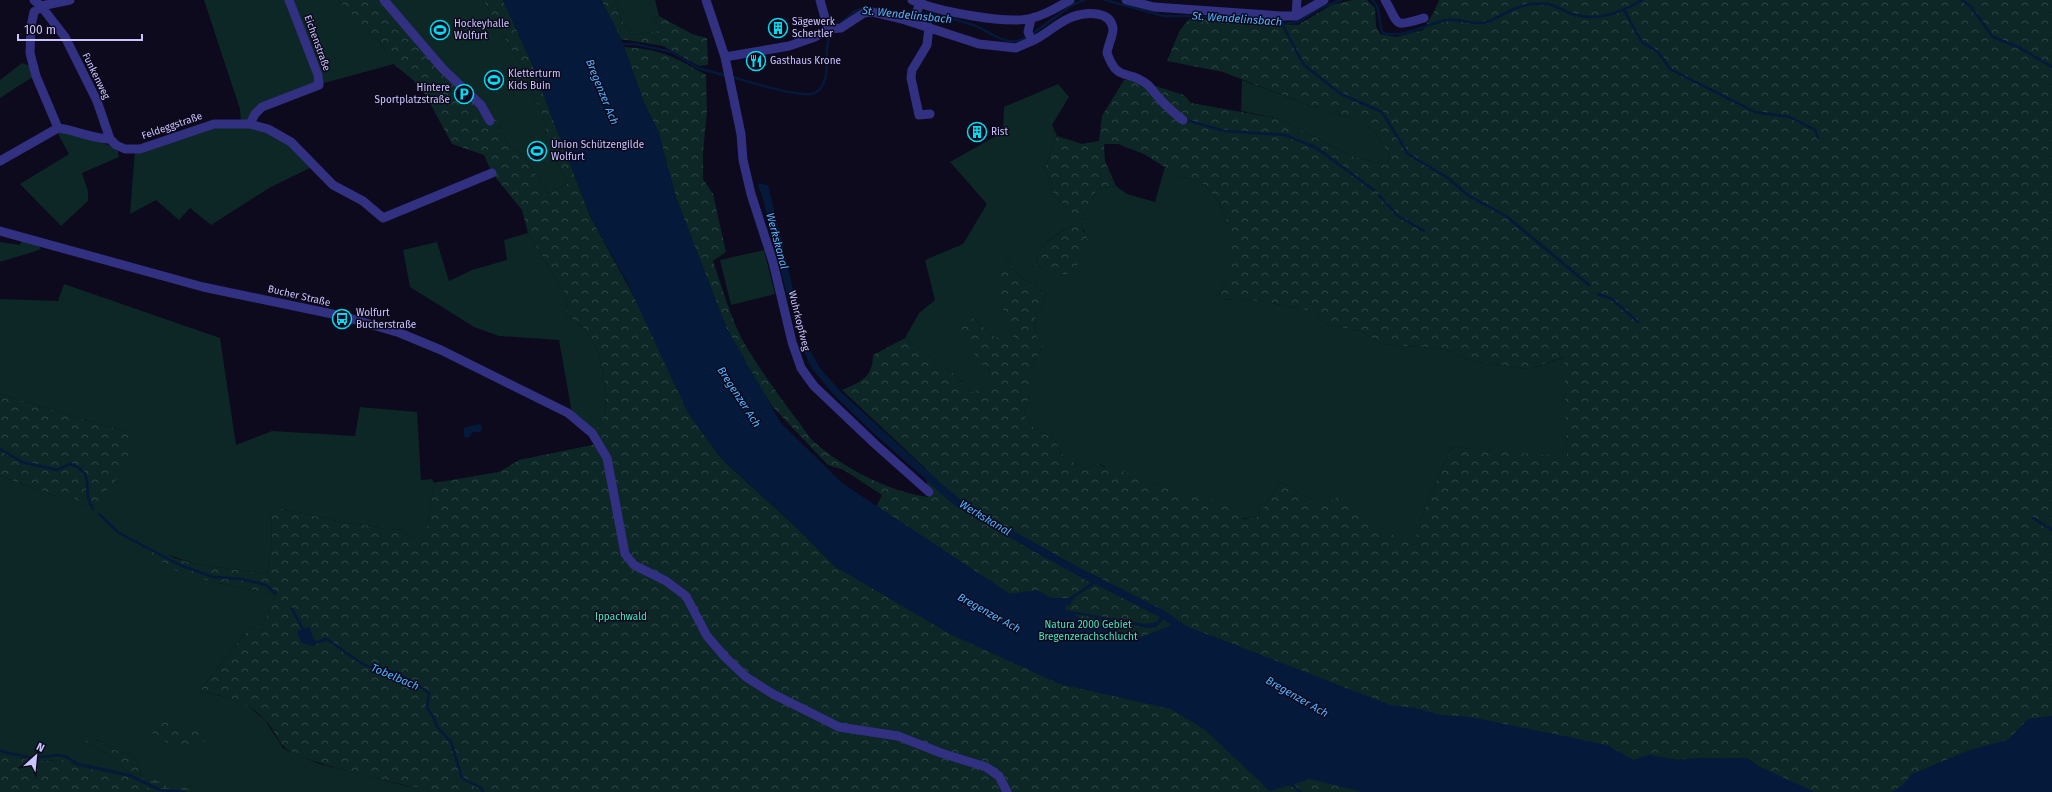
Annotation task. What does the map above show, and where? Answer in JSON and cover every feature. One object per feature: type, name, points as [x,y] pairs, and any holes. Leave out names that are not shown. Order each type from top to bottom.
[{"type":"street","name":"Funkenweg","points":[[34,0],[41,6],[65,37],[97,101],[110,139]]},
{"type":"street","points":[[0,161],[58,128],[36,76],[30,53],[34,12],[41,6],[70,0]]},
{"type":"street","name":"Eichenstraße","points":[[250,124],[255,114],[262,107],[319,84],[318,75],[289,0]]},
{"type":"street","points":[[384,0],[443,69],[481,105],[490,122]]},
{"type":"street","name":"Wuhrkopfweg","points":[[706,0],[725,57],[741,134],[743,160],[751,194],[773,262],[792,342],[801,368],[814,386],[875,444],[929,492]]},
{"type":"street","points":[[820,0],[832,29]]},
{"type":"street","points":[[913,21],[917,2],[952,12],[1018,20],[1031,19],[1051,12],[1070,0]]},
{"type":"street","points":[[1126,0],[1154,7],[1253,15],[1296,16],[1324,0]]},
{"type":"street","points":[[1296,16],[1297,0]]},
{"type":"street","points":[[1385,0],[1395,21],[1399,24],[1424,18]]},
{"type":"street","points":[[725,57],[789,46],[815,37],[864,13],[872,12],[913,21],[929,28],[972,42],[1016,48],[1030,37],[1072,17],[1094,14],[1104,15],[1111,21],[1113,31],[1107,53],[1110,62],[1122,75],[1134,76],[1148,85],[1170,110],[1183,120]]},
{"type":"street","points":[[1030,37],[1031,19]]},
{"type":"street","points":[[929,28],[927,45],[912,70],[911,78],[919,116],[930,114]]},
{"type":"street","name":"Feldeggstraße","points":[[58,128],[68,129],[99,139],[110,139],[116,145],[125,149],[140,149],[214,124],[250,124],[268,129],[291,142],[333,185],[362,200],[383,218],[492,173]]},
{"type":"street","name":"Bucher Straße","points":[[0,231],[171,278],[342,316],[413,338],[568,413],[592,433],[607,458],[625,554],[634,565],[666,581],[686,596],[707,636],[725,657],[746,677],[773,694],[839,727],[898,736],[941,753],[986,767],[999,776],[1007,792]]},
{"type":"green space","points":[[204,0],[338,0],[383,46],[390,61],[394,64],[317,85],[261,106],[249,125],[289,143],[312,167],[269,188],[211,225],[190,208],[179,220],[156,200],[130,214],[135,150],[215,125],[241,124],[240,109]]},
{"type":"green space","points":[[338,0],[383,0],[479,104],[498,122],[510,147],[524,156],[548,194],[568,183],[546,139],[545,122],[522,67],[483,0],[503,0],[530,59],[591,218],[724,461],[796,527],[836,567],[845,572],[882,495],[844,470],[828,465],[772,406],[753,376],[726,327],[676,198],[658,131],[644,103],[624,47],[648,50],[667,55],[706,75],[707,112],[703,151],[703,179],[713,194],[726,252],[713,261],[726,301],[743,341],[774,389],[811,439],[826,452],[853,470],[898,490],[928,497],[926,469],[842,390],[860,381],[868,374],[871,369],[873,355],[905,338],[955,375],[970,392],[982,389],[992,383],[988,367],[981,364],[958,330],[959,318],[971,316],[993,336],[1015,342],[1003,308],[999,289],[1000,273],[1006,257],[1021,278],[1037,287],[1046,297],[1035,319],[1036,336],[1044,344],[1029,372],[1029,396],[1024,415],[1034,428],[1054,439],[1064,457],[1085,469],[1098,464],[1104,467],[1109,466],[1159,485],[1221,503],[1243,519],[1257,517],[1281,482],[1320,505],[1339,497],[1368,514],[1377,527],[1414,545],[1421,518],[1451,447],[1567,457],[1564,357],[1529,369],[1471,361],[1446,349],[1381,344],[1361,331],[1324,324],[1316,312],[1262,301],[1218,299],[1228,275],[1228,224],[1219,201],[1200,181],[1179,176],[1144,154],[1118,144],[1104,144],[1105,161],[1116,186],[1097,189],[1083,216],[1081,226],[1088,240],[1082,257],[1072,274],[1050,274],[1036,264],[1040,251],[1044,245],[1049,240],[1073,225],[1073,214],[1054,195],[1051,181],[1044,170],[1057,136],[1082,144],[1099,141],[1102,116],[1124,80],[1136,80],[1184,95],[1191,103],[1280,119],[1351,156],[1387,165],[1389,154],[1374,131],[1357,120],[1311,106],[1223,72],[1167,61],[1180,30],[1190,18],[1298,25],[1331,5],[1352,0],[1367,0],[1375,8],[1376,26],[1380,34],[1396,37],[1423,30],[1434,12],[1439,0],[2052,0],[2052,792],[430,792],[421,788],[365,776],[294,754],[283,746],[265,720],[250,707],[235,700],[200,691],[248,630],[263,624],[275,598],[271,594],[210,581],[171,569],[145,549],[195,564],[267,574],[272,537],[270,515],[280,508],[341,522],[403,530],[412,539],[426,534],[434,483],[499,472],[519,460],[602,443],[595,432],[606,412],[604,375],[597,349],[583,327],[568,316],[566,295],[528,233],[522,210],[492,173],[484,155],[452,144],[425,94],[413,80],[390,61],[383,46]]},
{"type":"green space","points":[[383,0],[483,0],[522,67],[545,122],[546,139],[568,183],[548,194],[524,156],[510,147],[498,122],[479,104]]},
{"type":"green space","points":[[601,0],[615,0],[624,25],[637,35],[657,31],[663,28],[651,18],[659,16],[692,34],[707,38],[708,65],[699,66],[663,46],[621,39]]},
{"type":"green space","points":[[615,0],[655,0],[659,16],[651,18],[663,28],[657,31],[637,35],[624,25]]},
{"type":"green space","points":[[22,63],[30,66],[34,76],[0,98],[0,80]]},
{"type":"green space","points":[[1242,80],[1311,106],[1357,120],[1374,131],[1389,154],[1387,165],[1351,156],[1280,119],[1241,111]]},
{"type":"green space","points":[[1058,84],[1069,97],[1052,125],[1057,136],[1044,170],[1051,181],[1054,195],[1073,214],[1073,225],[1054,236],[1044,245],[1037,257],[1036,264],[1050,274],[1085,232],[1081,226],[1083,216],[1097,189],[1116,186],[1127,194],[1155,202],[1165,167],[1179,176],[1200,181],[1219,201],[1228,224],[1228,275],[1218,299],[1262,301],[1316,312],[1324,324],[1361,331],[1381,344],[1446,349],[1471,361],[1529,369],[1565,357],[1567,458],[1451,447],[1421,518],[1416,544],[1401,547],[1320,505],[1281,482],[1257,517],[1236,519],[1203,500],[1098,464],[1085,469],[1064,457],[1054,439],[1034,428],[1024,415],[1029,396],[1029,372],[1044,344],[1036,336],[1035,319],[1046,297],[1037,287],[1021,278],[1006,257],[1005,267],[1000,273],[999,286],[1003,309],[1015,343],[993,336],[971,316],[993,383],[982,389],[970,392],[955,375],[905,338],[919,313],[935,300],[925,260],[963,244],[987,204],[950,162],[1003,132],[1004,107]]},
{"type":"green space","points":[[63,130],[117,148],[119,157],[82,173],[88,191],[88,201],[61,226],[20,184],[69,154],[57,132]]},
{"type":"green space","points":[[528,233],[566,295],[568,316],[583,327],[597,349],[604,375],[606,412],[595,432],[572,413],[559,340],[499,336],[474,327],[410,287],[403,250],[437,242],[449,281],[472,270],[507,260],[504,240]]},
{"type":"green space","points":[[22,240],[40,246],[40,249],[0,262],[0,242],[20,245]]},
{"type":"green space","points":[[764,250],[775,294],[731,305],[720,260]]},
{"type":"green space","points":[[64,284],[220,338],[236,445],[272,431],[355,436],[360,407],[417,412],[421,480],[432,479],[434,483],[426,535],[412,539],[403,530],[341,522],[280,508],[270,515],[272,537],[267,574],[195,564],[169,555],[210,581],[271,594],[275,598],[263,624],[248,630],[200,691],[242,701],[265,720],[283,748],[290,752],[320,764],[406,786],[424,787],[430,792],[148,792],[134,756],[112,749],[91,736],[83,740],[111,756],[119,762],[127,772],[133,775],[131,777],[76,766],[66,760],[33,761],[0,754],[0,476],[56,496],[71,496],[84,506],[96,504],[127,432],[0,394],[0,299],[58,301]]},
{"type":"green space","points":[[0,394],[127,432],[135,457],[96,504],[84,506],[71,496],[56,496],[0,476]]},
{"type":"green space","points":[[162,722],[211,732],[212,739],[185,745],[171,744],[147,729],[149,723]]},
{"type":"green space","points":[[79,734],[91,736],[112,749],[134,756],[148,792],[0,792],[0,754],[33,761],[66,760],[76,766],[131,777],[133,775],[127,772],[119,762],[111,756],[83,740]]},
{"type":"green space","points":[[142,776],[189,789],[230,792],[148,792]]},
{"type":"water","points":[[503,0],[601,0],[621,39],[644,103],[658,131],[676,198],[726,327],[781,423],[842,483],[1010,594],[1037,590],[1051,598],[1069,598],[1091,583],[978,520],[953,504],[869,429],[836,397],[812,369],[801,345],[807,345],[820,368],[841,392],[944,486],[967,505],[1076,566],[1165,611],[1186,626],[1390,705],[1414,708],[1440,715],[1470,717],[1607,745],[1633,760],[1649,755],[1678,760],[1694,758],[1747,758],[1758,766],[1814,792],[1363,792],[1310,779],[1270,791],[1204,729],[1171,709],[1060,684],[950,634],[836,567],[796,527],[719,456],[688,413],[627,282],[591,218],[530,59]],"holes":[[[1095,584],[1160,617],[1157,622],[1145,624],[1065,610],[1066,605],[1070,605],[1075,597]],[[1075,614],[1148,628],[1157,627],[1163,619],[1172,625],[1139,638],[1080,620]]]},
{"type":"water","name":"Werkskanal","points":[[757,183],[768,185],[795,297],[788,299],[763,199]]},
{"type":"water","points":[[478,424],[482,426],[481,432],[473,432],[469,438],[464,437],[464,428]]},
{"type":"water","points":[[309,627],[317,643],[312,646],[301,642],[297,631]]},
{"type":"water","points":[[2052,716],[2052,792],[1892,792],[1903,785],[1912,774],[1970,750],[2008,740],[2028,719]]},
{"type":"waterway","name":"St. Wendelinsbach","points":[[1032,34],[1072,5],[1084,0]]},
{"type":"waterway","name":"St. Wendelinsbach","points":[[1105,0],[1164,16],[1195,16],[1282,24],[1298,22],[1322,7],[1341,0]]},
{"type":"waterway","name":"St. Wendelinsbach","points":[[1372,0],[1377,7],[1383,33],[1391,34],[1400,34],[1448,20],[1485,23],[1515,8],[1532,4],[1548,4],[1579,16],[1598,17],[1625,9],[1642,0]]},
{"type":"waterway","points":[[1962,0],[1971,7],[1993,37],[2020,48],[2052,67]]},
{"type":"waterway","name":"St. Wendelinsbach","points":[[841,23],[854,12],[865,7],[894,12],[914,13]]},
{"type":"waterway","points":[[1624,10],[1642,42],[1658,52],[1670,69],[1755,112],[1790,117],[1815,130],[1818,138]]},
{"type":"waterway","name":"St. Wendelinsbach","points":[[919,13],[940,16],[967,23],[1006,40],[1013,41],[1027,37]]},
{"type":"waterway","points":[[1282,24],[1304,65],[1341,94],[1382,112],[1408,154],[1448,178],[1469,196],[1506,216],[1589,285]]},
{"type":"waterway","name":"St. Wendelinsbach","points":[[732,77],[787,92],[798,94],[815,93],[824,83],[827,70],[827,47],[832,30]]},
{"type":"waterway","points":[[620,44],[635,44],[672,52],[698,68],[727,76]]},
{"type":"waterway","points":[[1186,120],[1225,131],[1285,135],[1315,147],[1374,190]]},
{"type":"waterway","points":[[1379,195],[1398,216],[1424,231]]},
{"type":"waterway","points":[[1598,294],[1612,299],[1638,322]]},
{"type":"waterway","points":[[0,449],[22,462],[57,470],[70,464],[78,468],[84,472],[86,477],[89,502],[93,509]]},
{"type":"waterway","points":[[99,514],[119,533],[180,565],[213,577],[242,579],[266,585],[276,594]]},
{"type":"waterway","points":[[2033,518],[2052,530]]},
{"type":"waterway","points":[[292,609],[304,631]]},
{"type":"waterway","name":"Tobelbach","points":[[315,643],[326,639],[368,667],[379,668],[399,675],[412,681],[429,693],[427,708],[434,718],[437,727],[451,742],[462,778],[481,788],[483,792]]},
{"type":"waterway","points":[[0,751],[32,758],[59,755],[67,757],[77,764],[129,775],[160,790],[185,792]]},
{"type":"waterway","points":[[1290,783],[1300,792]]},
{"type":"place","name":"Sägewerk Schertler","points":[[778,28]]},
{"type":"place","name":"Hockeyhalle Wolfurt","points":[[440,30]]},
{"type":"place","name":"Gasthaus Krone","points":[[756,61]]},
{"type":"place","name":"Kletterturm Kids Buin","points":[[494,80]]},
{"type":"place","name":"Hintere Sportplatzstraße","points":[[464,94]]},
{"type":"place","name":"Rist","points":[[977,132]]},
{"type":"place","name":"Union Schützengilde Wolfurt","points":[[537,151]]},
{"type":"place","name":"Wolfurt Bucherstraße","points":[[342,319]]},
{"type":"water label","name":"Bregenzer Ach","points":[[602,92]]},
{"type":"water label","name":"Bregenzer Ach","points":[[739,397]]},
{"type":"water label","name":"Bregenzer Ach","points":[[989,613]]},
{"type":"water label","name":"Bregenzer Ach","points":[[1297,697]]},
{"type":"park label","name":"Ippachwald","points":[[621,617]]},
{"type":"park label","name":"Natura 2000 Gebiet Bregenzerachschlucht","points":[[1088,630]]}]
